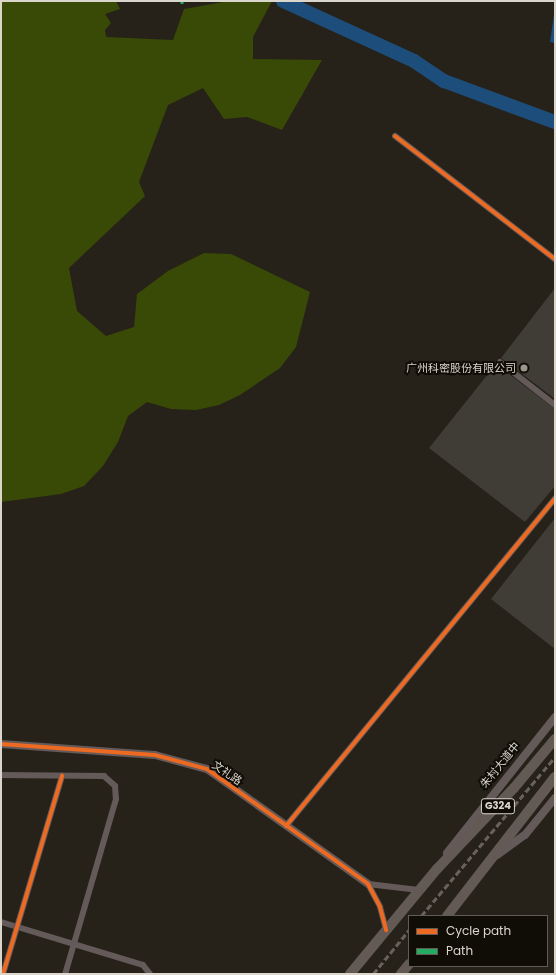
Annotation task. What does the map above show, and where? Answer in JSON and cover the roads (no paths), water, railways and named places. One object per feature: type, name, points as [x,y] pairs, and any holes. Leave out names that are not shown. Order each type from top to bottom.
[{"type":"highway","name":"朱村大道中","points":[[350,974],[437,869],[514,788],[555,739]]},
{"type":"highway","name":"G324","points":[[448,915],[555,777]]},
{"type":"highway","points":[[401,974],[408,965]]},
{"type":"street","points":[[396,136],[555,259]]},
{"type":"street","points":[[500,362],[555,405]]},
{"type":"street","points":[[286,826],[555,498]]},
{"type":"street","name":"朱村大道中","points":[[437,869],[468,825],[555,717]]},
{"type":"street","name":"文礼路","points":[[1,744],[155,755],[188,762],[207,770],[368,884]]},
{"type":"street","points":[[1,775],[104,776],[112,781],[117,793],[65,974]]},
{"type":"street","points":[[3,974],[62,776]]},
{"type":"street","points":[[492,860],[525,835],[555,798]]},
{"type":"street","points":[[368,884],[419,890]]},
{"type":"street","points":[[368,884],[380,907],[386,930]]},
{"type":"street","points":[[1,922],[143,964],[150,974]]},
{"type":"water","points":[[555,7],[555,43],[550,42]]},
{"type":"waterway","points":[[283,1],[414,61],[444,81],[555,122]]},
{"type":"railway","points":[[422,915],[555,757]]},
{"type":"railway","points":[[373,974],[408,931]]},
{"type":"place","name":"广州科密股份有限公司","points":[[524,368]]}]
